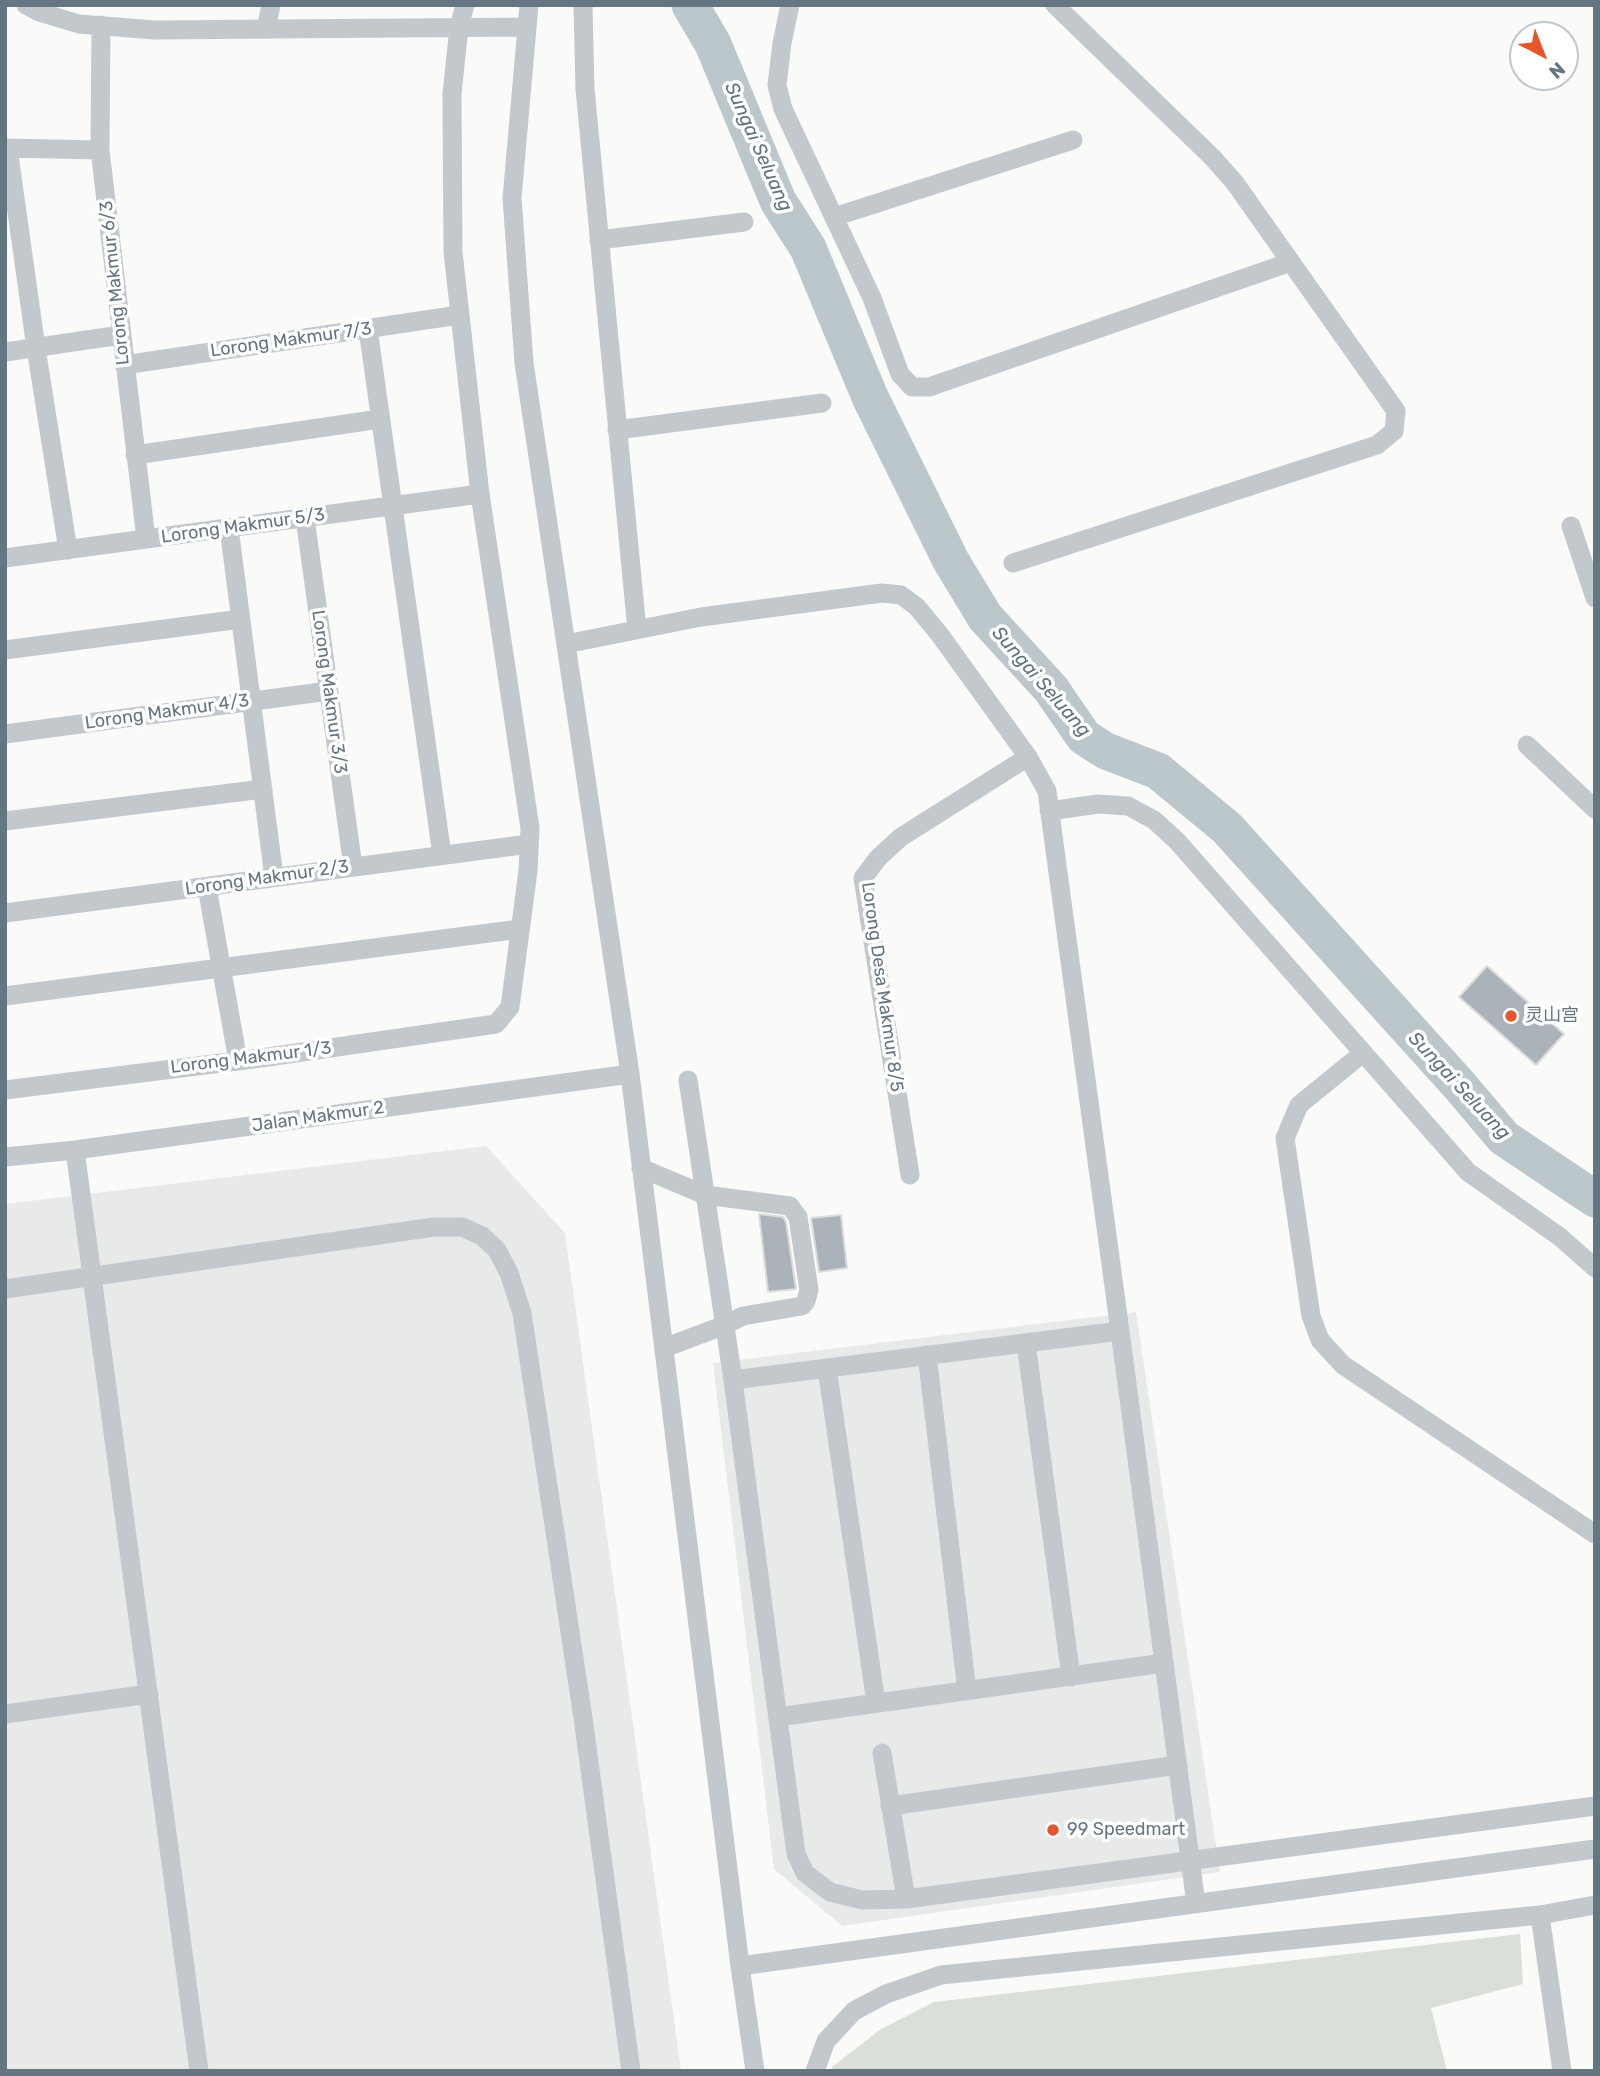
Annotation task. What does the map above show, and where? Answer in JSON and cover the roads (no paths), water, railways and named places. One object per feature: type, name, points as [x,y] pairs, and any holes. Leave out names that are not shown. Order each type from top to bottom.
[{"type":"street","points":[[26,5],[39,12],[79,24],[154,30],[527,27]]},
{"type":"street","points":[[266,28],[271,5]]},
{"type":"street","points":[[5,996],[520,929],[530,828],[480,494],[453,253],[452,94],[459,27],[465,5]]},
{"type":"street","points":[[529,5],[512,198],[524,363],[630,1074],[755,2071]]},
{"type":"street","points":[[790,5],[777,85],[783,108],[872,298],[900,374],[912,387],[929,387],[1291,262]]},
{"type":"street","points":[[1013,563],[1377,445],[1394,431],[1396,411],[1236,183],[1055,5]]},
{"type":"street","points":[[583,6],[585,89],[637,630]]},
{"type":"street","name":"Lorong Makmur 6/3","points":[[102,26],[100,150],[146,539]]},
{"type":"street","points":[[834,217],[1073,140]]},
{"type":"street","points":[[68,550],[7,148],[100,150]]},
{"type":"street","points":[[599,240],[744,222]]},
{"type":"street","name":"Lorong Makmur 7/3","points":[[124,365],[458,315]]},
{"type":"street","points":[[368,329],[442,855]]},
{"type":"street","points":[[5,352],[121,335]]},
{"type":"street","points":[[617,430],[822,402]]},
{"type":"street","points":[[135,455],[380,419]]},
{"type":"street","name":"Lorong Makmur 5/3","points":[[5,558],[480,494]]},
{"type":"street","name":"Lorong Makmur 3/3","points":[[305,518],[353,867]]},
{"type":"street","points":[[1572,526],[1595,598]]},
{"type":"street","points":[[229,528],[274,877]]},
{"type":"street","points":[[566,644],[743,611],[882,593],[901,595],[917,607],[940,635],[1028,757],[1047,791],[1196,1904]]},
{"type":"street","points":[[5,650],[241,619]]},
{"type":"street","name":"Lorong Makmur 4/3","points":[[5,734],[329,691]]},
{"type":"street","points":[[1527,745],[1595,809]]},
{"type":"street","name":"Lorong Desa Makmur 8/5","points":[[909,1175],[863,878],[878,858],[901,837],[1028,757]]},
{"type":"street","points":[[5,821],[263,789]]},
{"type":"street","points":[[1049,811],[1098,804],[1128,806],[1154,820],[1177,841],[1468,1172],[1560,1237],[1595,1268]]},
{"type":"street","name":"Lorong Makmur 2/3","points":[[5,913],[529,844]]},
{"type":"street","points":[[206,887],[238,1061]]},
{"type":"street","name":"Lorong Makmur 1/3","points":[[5,1090],[238,1061],[496,1024],[510,1007],[520,929]]},
{"type":"street","points":[[1363,1053],[1299,1105],[1285,1138],[1311,1316],[1320,1340],[1343,1365],[1595,1534]]},
{"type":"street","name":"Jalan Makmur 2","points":[[5,1157],[75,1150],[630,1074]]},
{"type":"street","points":[[688,1080],[733,1380],[796,1854],[805,1873],[830,1892],[862,1900],[906,1899],[1595,1806]]},
{"type":"street","points":[[75,1150],[199,2071]]},
{"type":"street","points":[[641,1168],[705,1195],[790,1206],[797,1217],[809,1290],[802,1306],[743,1315],[725,1325],[664,1348]]},
{"type":"street","points":[[5,1289],[434,1227],[462,1227],[482,1236],[497,1251],[509,1273],[522,1313],[583,1718],[631,2071]]},
{"type":"street","points":[[733,1380],[1120,1331]]},
{"type":"street","points":[[1026,1343],[1071,1676]]},
{"type":"street","points":[[927,1355],[967,1691]]},
{"type":"street","points":[[827,1368],[876,1703]]},
{"type":"street","points":[[778,1717],[1164,1663]]},
{"type":"street","points":[[5,1714],[149,1694]]},
{"type":"street","points":[[881,1753],[906,1899]]},
{"type":"street","points":[[890,1806],[1178,1765]]},
{"type":"street","points":[[740,1966],[1595,1849]]},
{"type":"street","points":[[815,2071],[827,2041],[854,2011],[886,1994],[941,1975],[1540,1915],[1595,1905]]},
{"type":"street","points":[[1540,1915],[1562,2071]]},
{"type":"waterway","name":"Sungai Seluang","points":[[690,5],[713,44],[778,201],[808,248],[870,397],[951,561],[985,617],[1051,689],[1084,737],[1106,751],[1158,771],[1227,828],[1504,1138],[1595,1199]]},
{"type":"place","name":"灵山宫","points":[[1511,1016]]},
{"type":"place","name":"99 Speedmart","points":[[1053,1830]]}]
